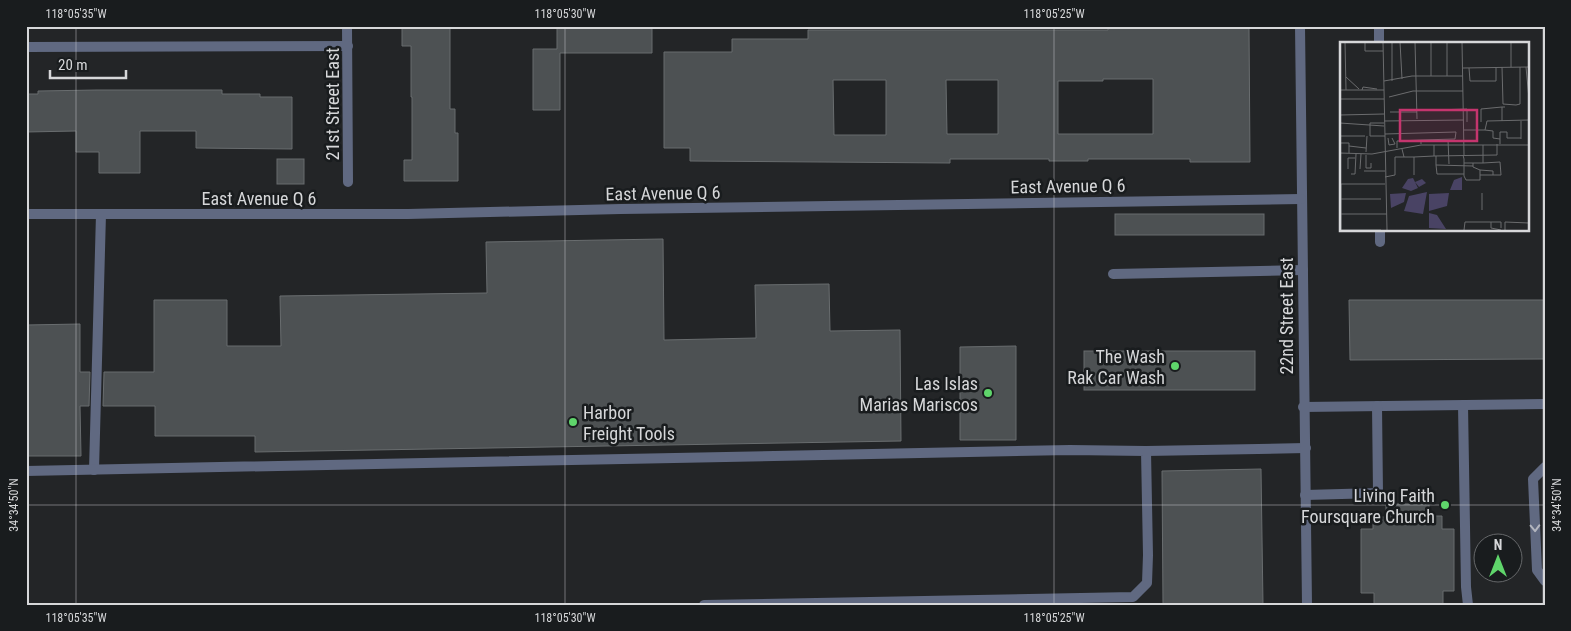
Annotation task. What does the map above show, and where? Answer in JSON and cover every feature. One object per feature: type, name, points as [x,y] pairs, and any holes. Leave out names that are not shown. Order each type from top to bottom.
[{"type":"street","name":"21st Street East","points":[[347,26],[348,182]]},
{"type":"street","name":"22nd Street East","points":[[1300,26],[1303,407],[1306,448],[1306,605]]},
{"type":"street","points":[[1379,26],[1379,42]]},
{"type":"street","points":[[26,47],[348,46]]},
{"type":"street","name":"East Avenue Q 6","points":[[26,214],[418,214],[1301,199]]},
{"type":"street","points":[[94,470],[101,214]]},
{"type":"street","points":[[1380,231],[1380,242]]},
{"type":"street","points":[[1113,274],[1302,270]]},
{"type":"street","points":[[1303,407],[1545,404]]},
{"type":"street","points":[[1463,405],[1466,587],[1468,605]]},
{"type":"street","points":[[1305,495],[1378,493],[1377,406]]},
{"type":"street","points":[[26,471],[1026,451],[1306,448]]},
{"type":"street","points":[[704,605],[995,602],[1133,597],[1147,583],[1146,451]]},
{"type":"street","points":[[1545,467],[1533,479],[1537,570],[1545,580]]},
{"type":"building","points":[[402,26],[450,26],[450,109],[455,109],[455,133],[458,133],[458,181],[404,181],[404,160],[412,160],[412,97],[411,46],[402,46]]},
{"type":"building","points":[[557,26],[652,26],[652,53],[560,53],[560,110],[533,110],[533,49],[557,49]]},
{"type":"building","points":[[1108,28],[1249,28],[1250,162],[1190,162],[1190,159],[1049,161],[1049,159],[950,159],[950,163],[690,161],[690,148],[664,148],[664,52],[732,52],[732,39],[808,39],[808,30],[1108,30]],"holes":[[[1103,79],[1153,79],[1153,134],[1058,134],[1058,81],[1103,81]],[[833,80],[886,80],[886,135],[834,135]],[[946,80],[998,80],[998,134],[947,134]]]},
{"type":"building","points":[[222,90],[222,94],[260,94],[260,97],[292,97],[292,149],[196,148],[196,131],[140,131],[140,173],[99,173],[99,152],[76,152],[76,131],[26,132],[26,94],[38,94],[38,91]]},
{"type":"building","points":[[277,159],[304,159],[304,184],[277,184]]},
{"type":"building","points":[[1115,214],[1264,214],[1264,235],[1115,235]]},
{"type":"building","points":[[663,239],[664,340],[756,338],[755,285],[829,284],[830,331],[900,330],[901,441],[255,452],[255,436],[155,436],[155,406],[103,406],[104,372],[154,372],[154,300],[227,300],[227,346],[281,346],[280,296],[487,293],[486,242]]},
{"type":"building","points":[[1349,300],[1545,300],[1545,359],[1350,360]]},
{"type":"building","points":[[80,324],[80,372],[90,372],[89,406],[80,406],[81,456],[26,456],[26,325]]},
{"type":"building","name":"Las Islas Marias Mariscos","points":[[1016,346],[1016,440],[960,440],[960,347]]},
{"type":"building","name":"The Wash Rak Car Wash","points":[[1084,351],[1255,351],[1255,390],[1084,390]]},
{"type":"building","points":[[1261,469],[1263,605],[1163,605],[1162,471]]},
{"type":"building","points":[[1386,504],[1429,504],[1429,516],[1442,516],[1442,529],[1454,529],[1454,591],[1443,591],[1443,604],[1374,604],[1374,593],[1361,593],[1361,529],[1373,529],[1373,517],[1386,517]]},
{"type":"place","name":"The Wash Rak Car Wash","points":[[1175,366]]},
{"type":"place","name":"Las Islas Marias Mariscos","points":[[988,393]]},
{"type":"place","name":"Harbor Freight Tools","points":[[573,422]]},
{"type":"place","name":"Living Faith Foursquare Church","points":[[1445,505]]}]
